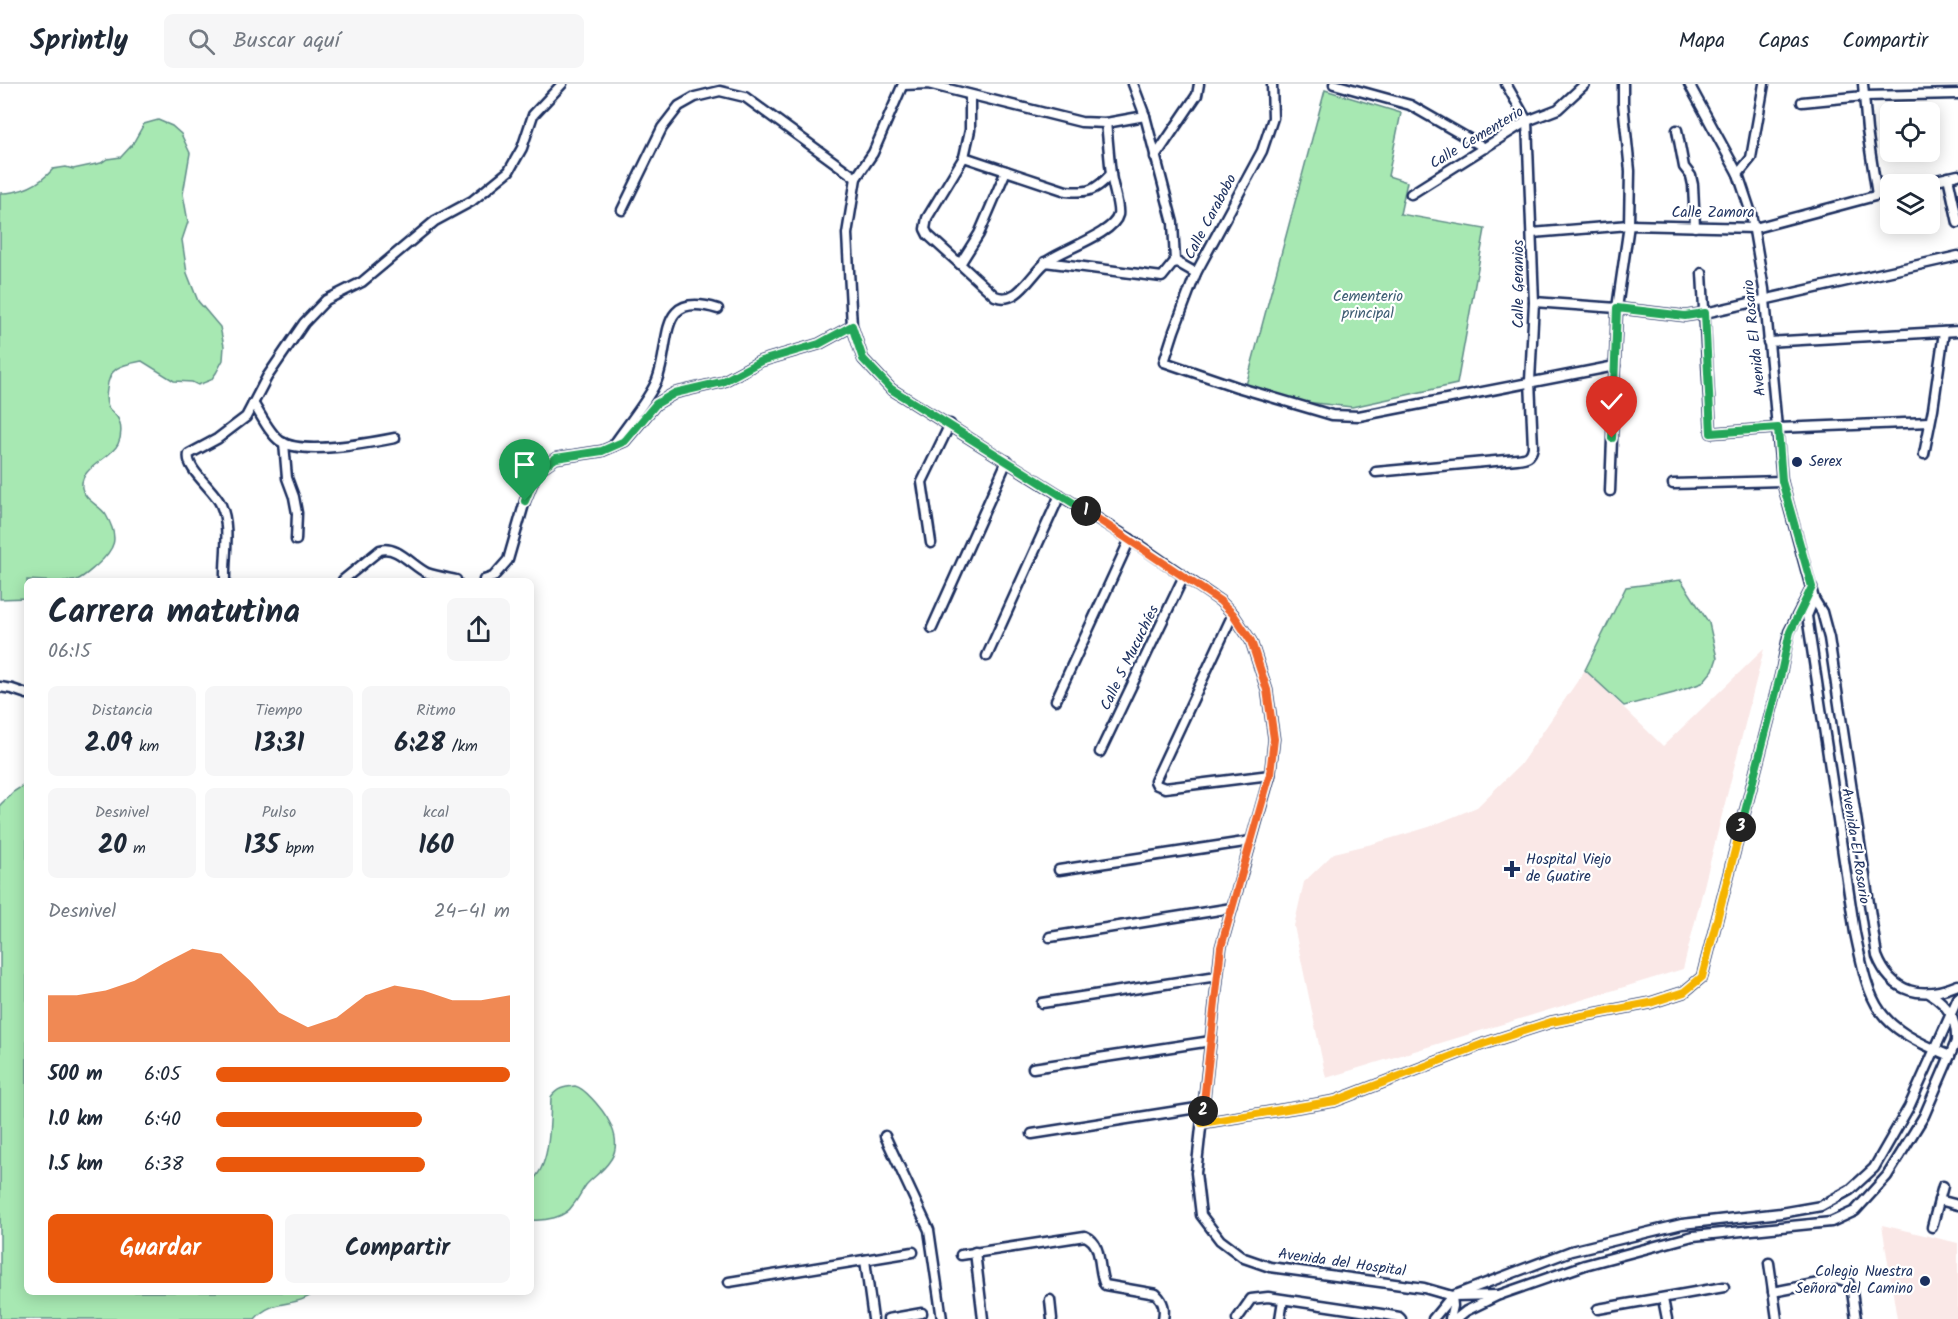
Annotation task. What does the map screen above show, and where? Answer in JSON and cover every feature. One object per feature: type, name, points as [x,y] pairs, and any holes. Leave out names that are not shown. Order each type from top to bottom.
[{"type":"street","points":[[225,578],[225,530],[222,506],[191,467],[189,454],[217,439],[246,417],[267,377],[304,323],[326,300],[362,282],[435,221],[472,201],[509,171],[522,148],[533,115],[562,84]]},
{"type":"street","points":[[903,84],[928,84],[1081,122],[1106,123],[1144,116]]},
{"type":"street","name":"Avenida del Hospital","points":[[903,84],[873,153],[856,178],[847,234],[852,326],[863,359],[891,389],[1130,539],[1220,601],[1233,614],[1251,641],[1267,690],[1274,739],[1270,774],[1221,947],[1196,1173],[1201,1215],[1220,1240],[1244,1257],[1270,1267],[1424,1288],[1452,1296],[1499,1295]]},
{"type":"street","points":[[1045,262],[1162,277],[1175,261],[1173,223],[1133,84]]},
{"type":"street","points":[[1155,157],[1197,95],[1199,84]]},
{"type":"street","points":[[1272,84],[1278,84]]},
{"type":"street","name":"Calle Carabobo","points":[[1272,84],[1273,118],[1262,151],[1196,273],[1173,331],[1164,362],[1237,387],[1332,415],[1359,416],[1530,381]]},
{"type":"street","points":[[1334,84],[1410,105],[1485,148]]},
{"type":"street","points":[[1506,84],[1527,121]]},
{"type":"street","name":"Calle Cementerio","points":[[1411,194],[1527,121],[1558,110],[1585,84]]},
{"type":"street","points":[[1610,491],[1617,308],[1629,225],[1630,171],[1623,84]]},
{"type":"street","name":"Avenida El Rosario","points":[[1689,84],[1738,174],[1755,228],[1765,299],[1782,481],[1814,599],[1822,612],[1829,638],[1877,956],[1890,978],[1908,990],[1929,993],[1950,1013]]},
{"type":"street","points":[[1738,174],[1750,158],[1764,84]]},
{"type":"street","points":[[1863,84],[1877,195]]},
{"type":"street","points":[[622,210],[662,128],[679,106],[695,97],[720,91],[745,97],[856,178]]},
{"type":"street","points":[[1802,102],[1864,96],[1958,94]]},
{"type":"street","points":[[969,95],[970,130],[964,157],[925,224],[928,235],[1001,299],[1009,298],[1023,287],[1045,262],[1063,250],[1099,235],[1113,225],[1118,215],[1106,123]]},
{"type":"street","name":"Calle Geranios","points":[[1376,472],[1527,458],[1532,453],[1530,381],[1534,302],[1527,121]]},
{"type":"street","points":[[1677,130],[1684,167],[1691,176],[1693,185],[1695,227]]},
{"type":"street","points":[[964,157],[1066,191],[1082,192],[1097,188],[1111,174]]},
{"type":"street","points":[[960,264],[979,234],[1006,171]]},
{"type":"street","points":[[1940,179],[1958,175]]},
{"type":"street","points":[[1948,177],[1958,223]]},
{"type":"street","name":"Calle Zamora","points":[[1532,233],[1629,225],[1755,228],[1880,194]]},
{"type":"street","points":[[1534,302],[1685,316],[1958,256]]},
{"type":"street","points":[[1175,261],[1196,273]]},
{"type":"street","points":[[1702,273],[1711,433],[1930,422]]},
{"type":"street","points":[[613,446],[656,382],[661,366],[666,330],[672,314],[687,305],[703,304],[718,309]]},
{"type":"street","points":[[490,578],[508,560],[525,501],[537,471],[556,458],[602,451],[625,441],[656,404],[675,393],[722,382],[761,361],[819,344],[852,326]]},
{"type":"street","points":[[1768,342],[1958,331]]},
{"type":"street","points":[[1924,454],[1944,332]]},
{"type":"street","points":[[1530,381],[1615,366]]},
{"type":"street","points":[[253,403],[278,439],[288,445],[335,448],[395,438]]},
{"type":"street","points":[[931,543],[922,482],[950,424]]},
{"type":"street","points":[[284,443],[286,478],[294,497],[297,513],[296,540]]},
{"type":"street","points":[[932,628],[1007,461]]},
{"type":"street","points":[[1673,484],[1782,481]]},
{"type":"street","points":[[987,656],[1060,495]]},
{"type":"street","points":[[1056,700],[1130,539]]},
{"type":"street","points":[[345,578],[380,550],[387,549],[426,572],[448,578]]},
{"type":"street","name":"Calle 5 Mucuchíes","points":[[1100,752],[1184,576]]},
{"type":"street","points":[[1202,1123],[1335,1101],[1483,1044],[1551,1022],[1650,1003],[1684,992],[1702,977],[1790,632],[1812,587]]},
{"type":"street","name":"Avenida El Rosario","points":[[1814,599],[1807,616],[1854,933],[1865,981],[1875,1005],[1891,1025],[1933,1050],[1950,1056]]},
{"type":"street","points":[[1233,614],[1155,781],[1157,785],[1164,788],[1270,774]]},
{"type":"street","points":[[0,687],[12,688],[24,693]]},
{"type":"street","points":[[1059,870],[1251,840]]},
{"type":"street","points":[[1050,937],[1232,908]]},
{"type":"street","points":[[1041,1003],[1218,976]]},
{"type":"street","points":[[1929,993],[1958,985]]},
{"type":"street","points":[[1433,1319],[1452,1296],[1571,1251],[1682,1224],[1781,1213],[1821,1206],[1850,1190],[1874,1168],[1909,1107],[1958,998]]},
{"type":"street","points":[[1456,1319],[1466,1311],[1499,1295],[1585,1265],[1693,1236],[1831,1222],[1855,1211],[1887,1176],[1924,1116],[1957,1039],[1956,1028],[1950,1013]]},
{"type":"street","points":[[1033,1068],[1210,1041]]},
{"type":"street","points":[[1032,1134],[1203,1107]]},
{"type":"street","points":[[885,1136],[930,1230],[942,1319]]},
{"type":"street","points":[[1932,1227],[1943,1186]]},
{"type":"street","points":[[1939,1200],[1958,1205]]},
{"type":"street","points":[[961,1255],[1085,1236],[1091,1239],[1097,1248],[1100,1272],[1105,1285],[1156,1294],[1162,1300],[1163,1319]]},
{"type":"street","points":[[729,1282],[913,1252]]},
{"type":"street","points":[[975,1252],[983,1319]]},
{"type":"street","points":[[865,1260],[873,1319]]},
{"type":"street","points":[[1769,1263],[1777,1319]]},
{"type":"street","points":[[1773,1292],[1839,1279],[1848,1282],[1856,1319]]},
{"type":"street","points":[[1598,1309],[1724,1287]]},
{"type":"street","points":[[1450,1319],[1453,1306],[1452,1296]]},
{"type":"street","points":[[1237,1319],[1251,1299],[1268,1297],[1388,1314],[1401,1319]]},
{"type":"street","points":[[1663,1299],[1667,1319]]},
{"type":"street","points":[[1050,1300],[1052,1319]]},
{"type":"street","points":[[1281,1319],[1283,1300]]},
{"type":"street","points":[[888,1319],[922,1313]]},
{"type":"shaded area","name":"Hospital Viejo de Guatire","points":[[1764,649],[1683,969],[1326,1078],[1294,926],[1304,882],[1334,853],[1429,827],[1477,807],[1520,765],[1585,670],[1663,746]]},
{"type":"shaded area","name":"Colegio Nuestra Señora del Camino","points":[[1882,1225],[1958,1243],[1958,1319],[1897,1319]]},
{"type":"green space","name":"Cementerio principal","points":[[1325,90],[1401,113],[1388,176],[1407,182],[1400,214],[1485,229],[1457,384],[1352,407],[1305,402],[1245,389]]},
{"type":"green space","points":[[158,120],[172,126],[181,134],[190,153],[183,194],[188,222],[182,240],[187,273],[198,301],[220,327],[224,346],[223,360],[211,380],[198,385],[192,382],[174,381],[142,361],[118,368],[110,375],[106,401],[120,423],[119,441],[109,454],[85,474],[82,488],[86,496],[104,512],[110,523],[114,537],[111,549],[81,578],[24,578],[24,598],[0,599],[0,193],[15,192],[29,187],[42,180],[53,169],[66,167],[73,169],[121,157],[132,145],[144,124]]},
{"type":"green space","points":[[1681,580],[1709,623],[1717,658],[1713,670],[1702,683],[1624,706],[1585,670],[1626,587]]},
{"type":"green space","points":[[24,785],[24,1295],[311,1295],[308,1297],[269,1308],[255,1319],[0,1319],[0,805]]},
{"type":"green space","points":[[575,1086],[581,1089],[601,1109],[613,1131],[615,1147],[609,1162],[586,1185],[575,1203],[565,1213],[548,1219],[534,1220],[534,1178],[538,1175],[546,1155],[550,1130],[551,1097],[567,1087]]},
{"type":"place","name":"Serex","points":[[1797,462]]},
{"type":"place","name":"Hospital Viejo de Guatire","points":[[1512,869]]},
{"type":"place","name":"Colegio Nuestra Señora del Camino","points":[[1925,1281]]},
{"type":"route","points":[[525,501],[537,471],[556,458],[602,451],[625,441],[656,404],[675,393],[722,382],[761,361],[819,344],[852,326],[863,359],[891,389],[1130,539],[1220,601],[1233,614],[1251,641],[1267,690],[1274,739],[1270,774],[1221,947],[1202,1123],[1335,1101],[1483,1044],[1551,1022],[1650,1003],[1684,992],[1702,977],[1790,632],[1812,587],[1782,481],[1778,428],[1711,433],[1705,313],[1685,316],[1617,308],[1612,438]]}]
